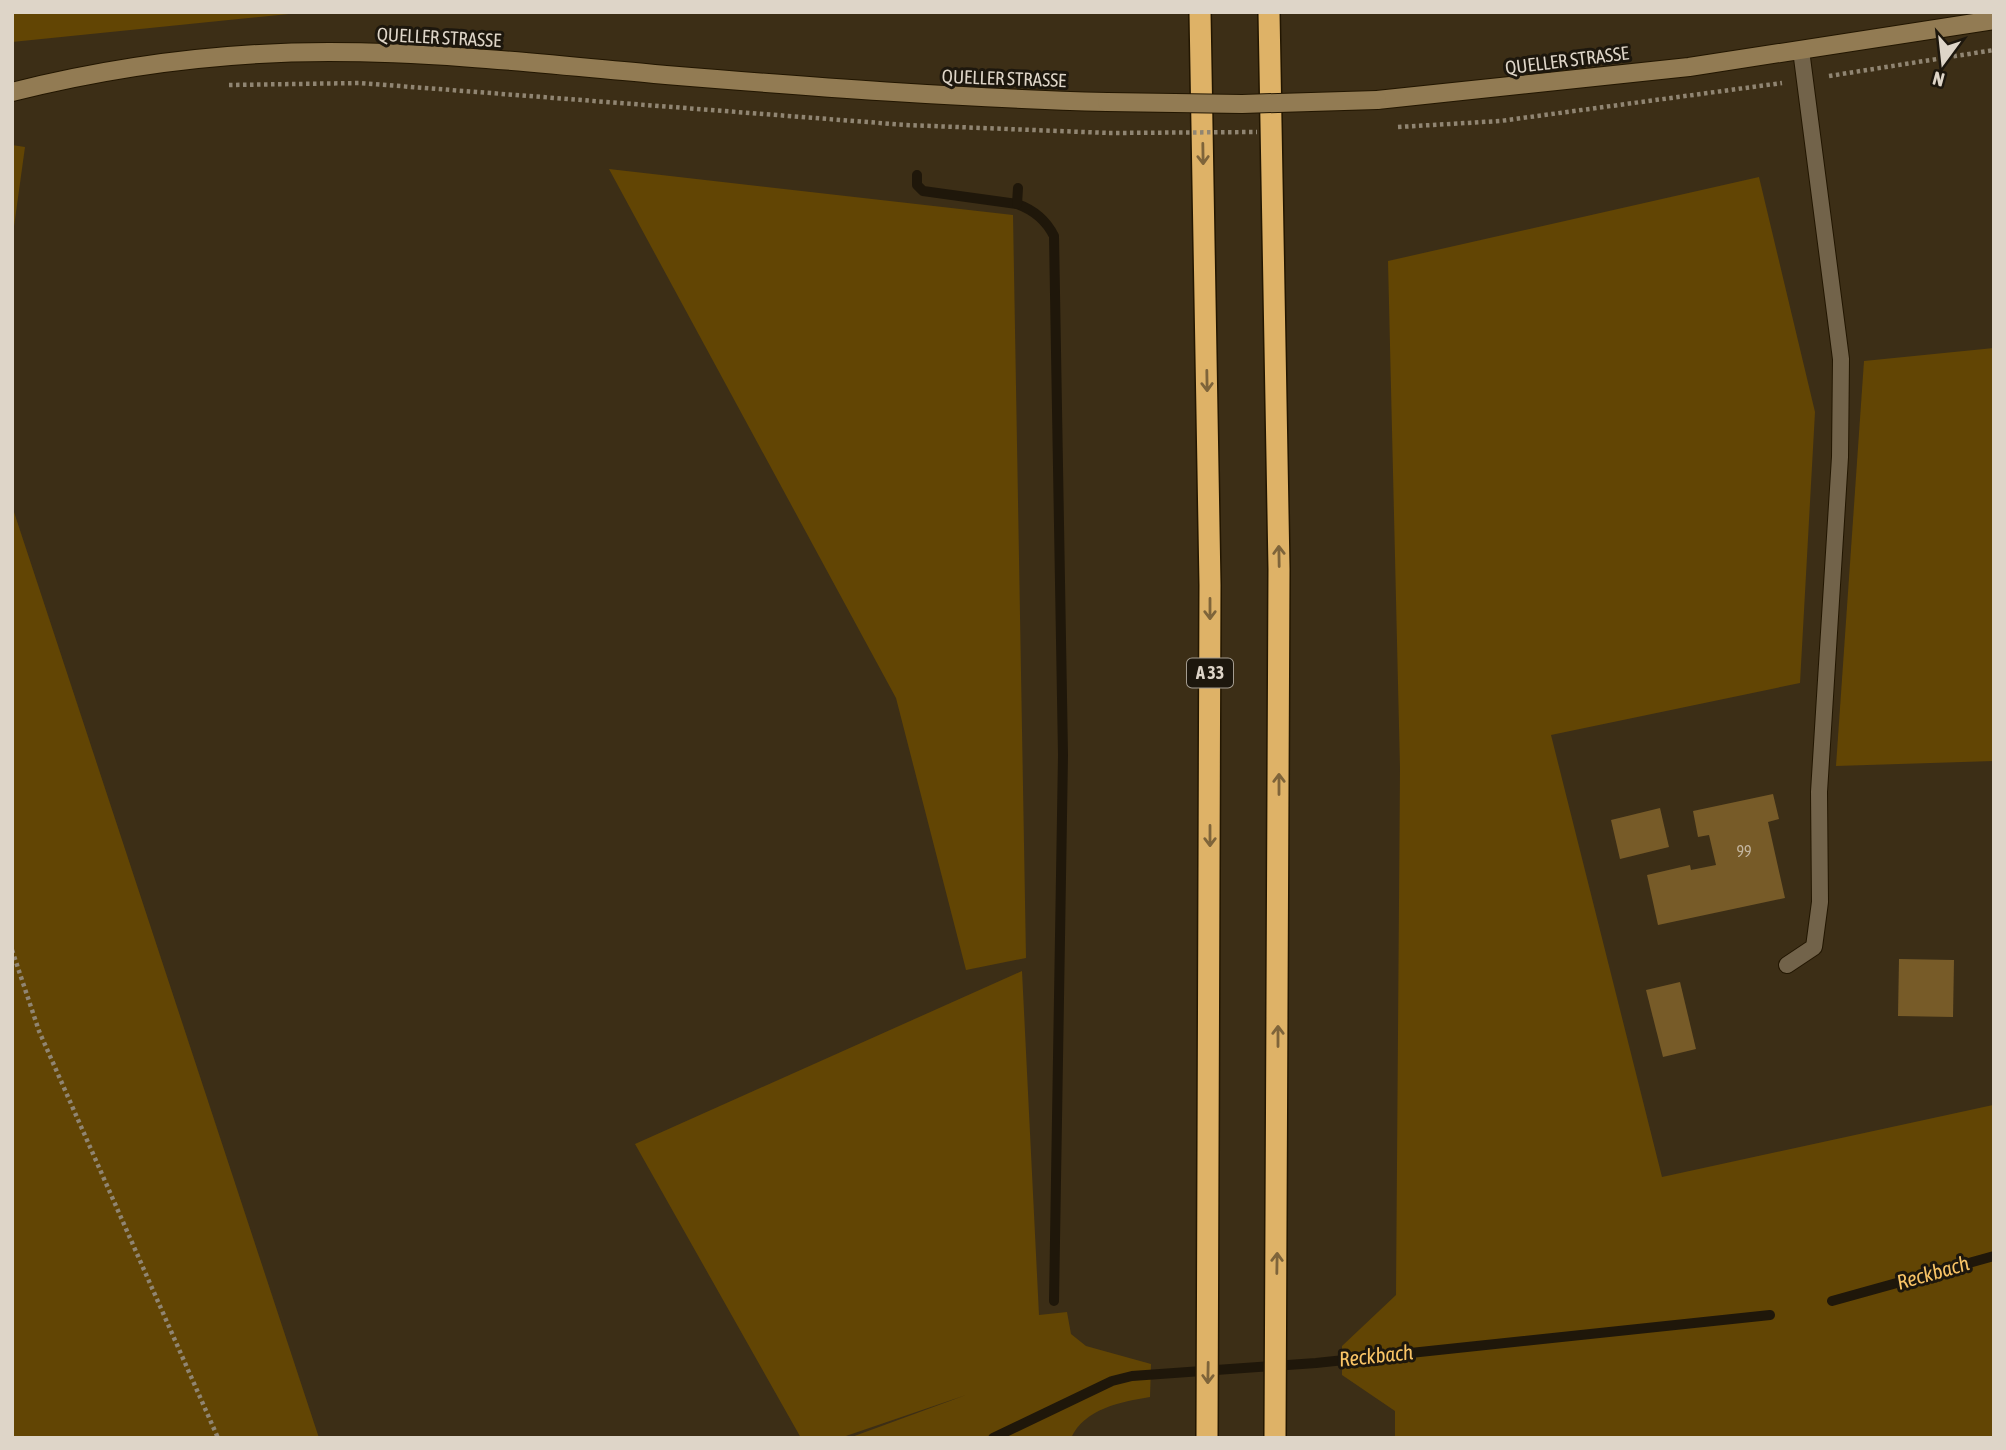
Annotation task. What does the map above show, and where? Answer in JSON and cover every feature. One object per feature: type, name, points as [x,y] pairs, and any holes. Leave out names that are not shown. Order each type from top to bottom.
[{"type":"highway","name":"A 33","points":[[1200,12],[1210,585],[1207,1438]]},
{"type":"highway","points":[[1269,12],[1279,569],[1275,1438]]},
{"type":"street","name":"QUELLER STRASSE","points":[[12,92],[110,71],[217,57],[330,52],[442,57],[952,97],[1107,103],[1242,104],[1377,100],[1689,67],[1994,20]]},
{"type":"lane","points":[[1787,965],[1814,947],[1820,902],[1819,792],[1840,457],[1841,359],[1801,50]]},
{"type":"path","points":[[226,85],[360,83],[906,125],[1108,133]]},
{"type":"path","points":[[12,950],[39,1031],[218,1438]]},
{"type":"shaded area","points":[[12,12],[309,12],[12,42]]},
{"type":"shaded area","points":[[12,145],[25,147],[12,241]]},
{"type":"shaded area","points":[[609,169],[1013,215],[1026,958],[966,970],[896,698]]},
{"type":"shaded area","points":[[1759,177],[1815,412],[1800,683],[1551,735],[1662,1177],[1993,1105],[1994,1097],[1994,1438],[1395,1438],[1395,1411],[1342,1375],[1342,1346],[1396,1295],[1400,768],[1388,261]]},
{"type":"shaded area","points":[[1994,348],[1994,761],[1836,766],[1864,361]]},
{"type":"shaded area","points":[[12,506],[319,1438],[12,1438]]},
{"type":"shaded area","points":[[1022,971],[1039,1315],[1067,1312],[1071,1334],[1086,1346],[1151,1364],[1150,1397],[1116,1404],[1095,1413],[1077,1428],[1071,1438],[849,1438],[966,1395],[840,1438],[801,1438],[635,1144]]},
{"type":"building","points":[[1773,794],[1779,819],[1768,822],[1785,898],[1658,925],[1647,875],[1690,865],[1691,870],[1716,865],[1709,835],[1698,837],[1693,811]]},
{"type":"building","points":[[1660,808],[1669,847],[1620,859],[1611,820]]},
{"type":"building","points":[[1899,959],[1954,960],[1953,1017],[1898,1016]]},
{"type":"building","points":[[1680,982],[1696,1049],[1663,1057],[1646,990]]},
{"type":"waterway","points":[[917,175],[917,185],[923,191],[1023,206],[1043,220],[1054,236],[1063,755],[1054,1301]]},
{"type":"waterway","points":[[1017,204],[1018,188]]},
{"type":"waterway","name":"Reckbach","points":[[1832,1301],[1994,1256]]},
{"type":"waterway","name":"Reckbach","points":[[993,1438],[1112,1381],[1132,1376],[1316,1363],[1770,1315]]}]
